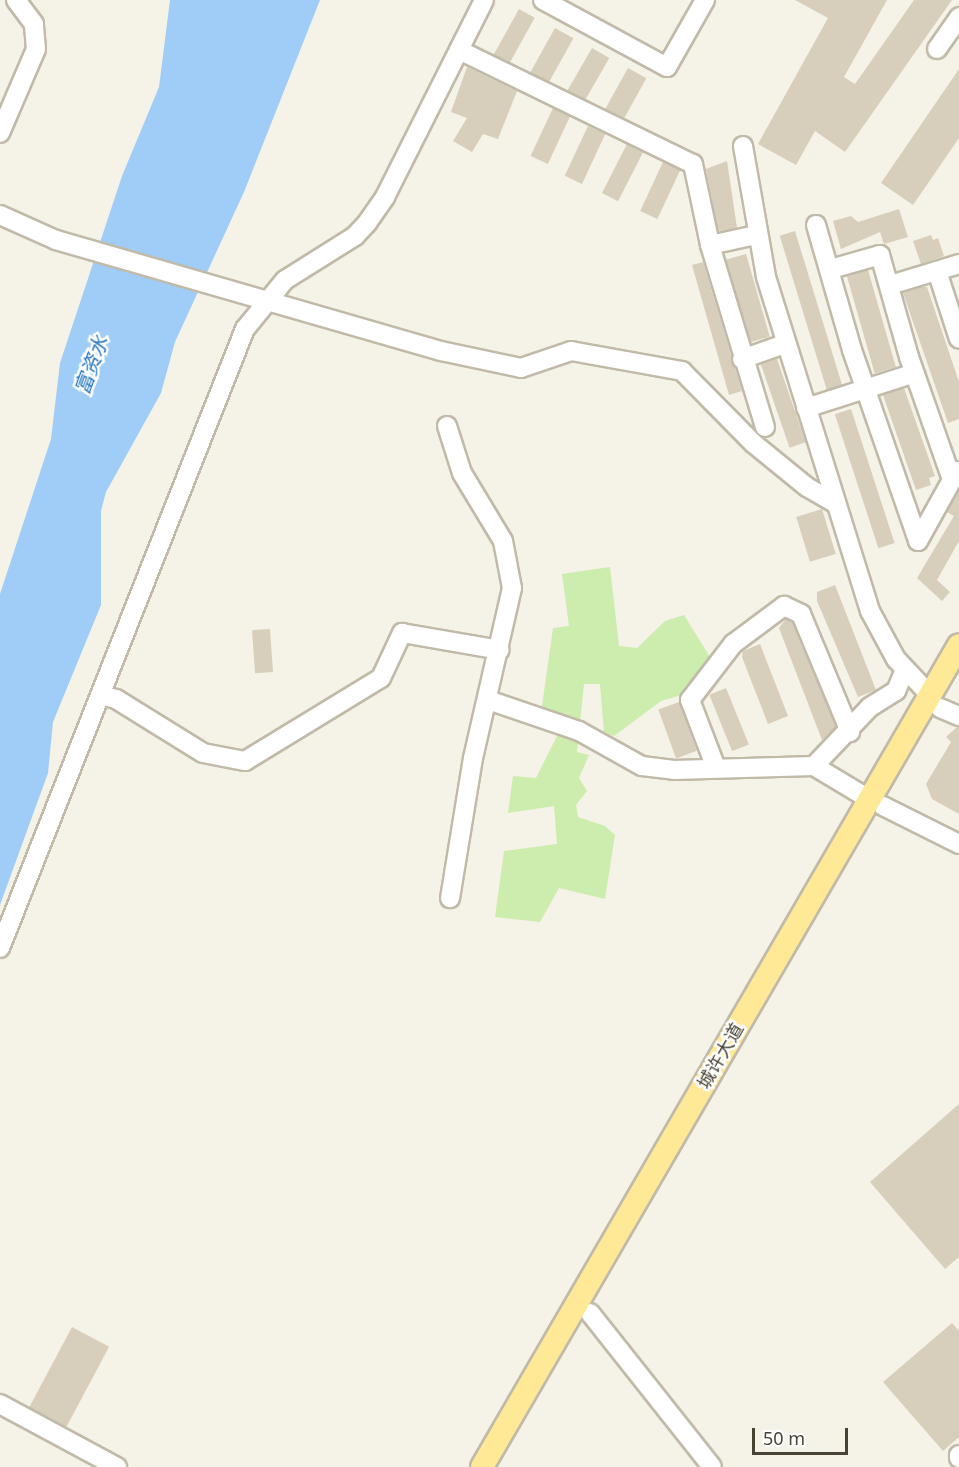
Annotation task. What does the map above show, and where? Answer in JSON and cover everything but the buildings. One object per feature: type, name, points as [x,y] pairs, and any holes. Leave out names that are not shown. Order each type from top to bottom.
[{"type":"main road","name":"城许大道","points":[[943,706],[959,645]]},
{"type":"main road","name":"城许大道","points":[[482,1467],[876,803],[943,706],[959,675]]},
{"type":"main road","name":"城许大道","points":[[500,1467],[590,1313],[876,803]]},
{"type":"street","points":[[0,133],[36,49],[33,24],[16,0]]},
{"type":"street","points":[[0,948],[245,329],[267,298],[285,280],[355,236],[367,223],[385,197],[484,0]]},
{"type":"street","points":[[543,0],[668,67],[705,0]]},
{"type":"street","points":[[937,49],[959,16]]},
{"type":"street","points":[[459,51],[693,164],[710,245],[742,359],[765,427]]},
{"type":"street","points":[[743,146],[756,235],[785,344],[870,611],[905,670],[943,706]]},
{"type":"street","points":[[0,215],[56,240],[267,298],[441,351],[521,369],[571,351],[682,371],[753,443],[807,487],[836,504]]},
{"type":"street","points":[[816,225],[866,389],[918,541],[955,473],[915,373],[880,255],[831,269]]},
{"type":"street","points":[[710,245],[756,235]]},
{"type":"street","points":[[890,285],[959,264]]},
{"type":"street","points":[[937,271],[959,339]]},
{"type":"street","points":[[742,359],[785,344]]},
{"type":"street","points":[[806,408],[915,373]]},
{"type":"street","points":[[447,426],[462,473],[507,553],[512,588],[450,898]]},
{"type":"street","points":[[716,768],[690,700],[733,644],[784,606],[801,614],[850,732]]},
{"type":"street","points":[[101,695],[117,699],[203,753],[244,760],[381,678],[402,633],[500,650]]},
{"type":"street","points":[[814,766],[850,732],[870,707],[896,691],[905,670]]},
{"type":"street","points":[[488,700],[579,731],[642,766],[716,768],[814,766],[876,803],[959,844]]},
{"type":"street","points":[[590,1313],[712,1467]]},
{"type":"street","points":[[0,1404],[117,1467]]},
{"type":"green space","points":[[610,567],[619,646],[637,648],[665,621],[684,615],[710,657],[688,693],[661,701],[614,736],[604,732],[600,684],[584,684],[577,752],[589,755],[579,778],[587,791],[576,805],[578,817],[605,826],[615,835],[605,899],[559,888],[540,922],[495,917],[504,851],[557,844],[554,806],[508,813],[513,776],[536,778],[559,732],[541,713],[553,628],[569,626],[562,574]]},
{"type":"water","name":"富资水","points":[[170,0],[320,0],[244,192],[175,342],[161,393],[106,492],[101,511],[101,605],[53,722],[48,773],[0,905],[0,594],[51,439],[60,363],[122,176],[159,87]]}]
